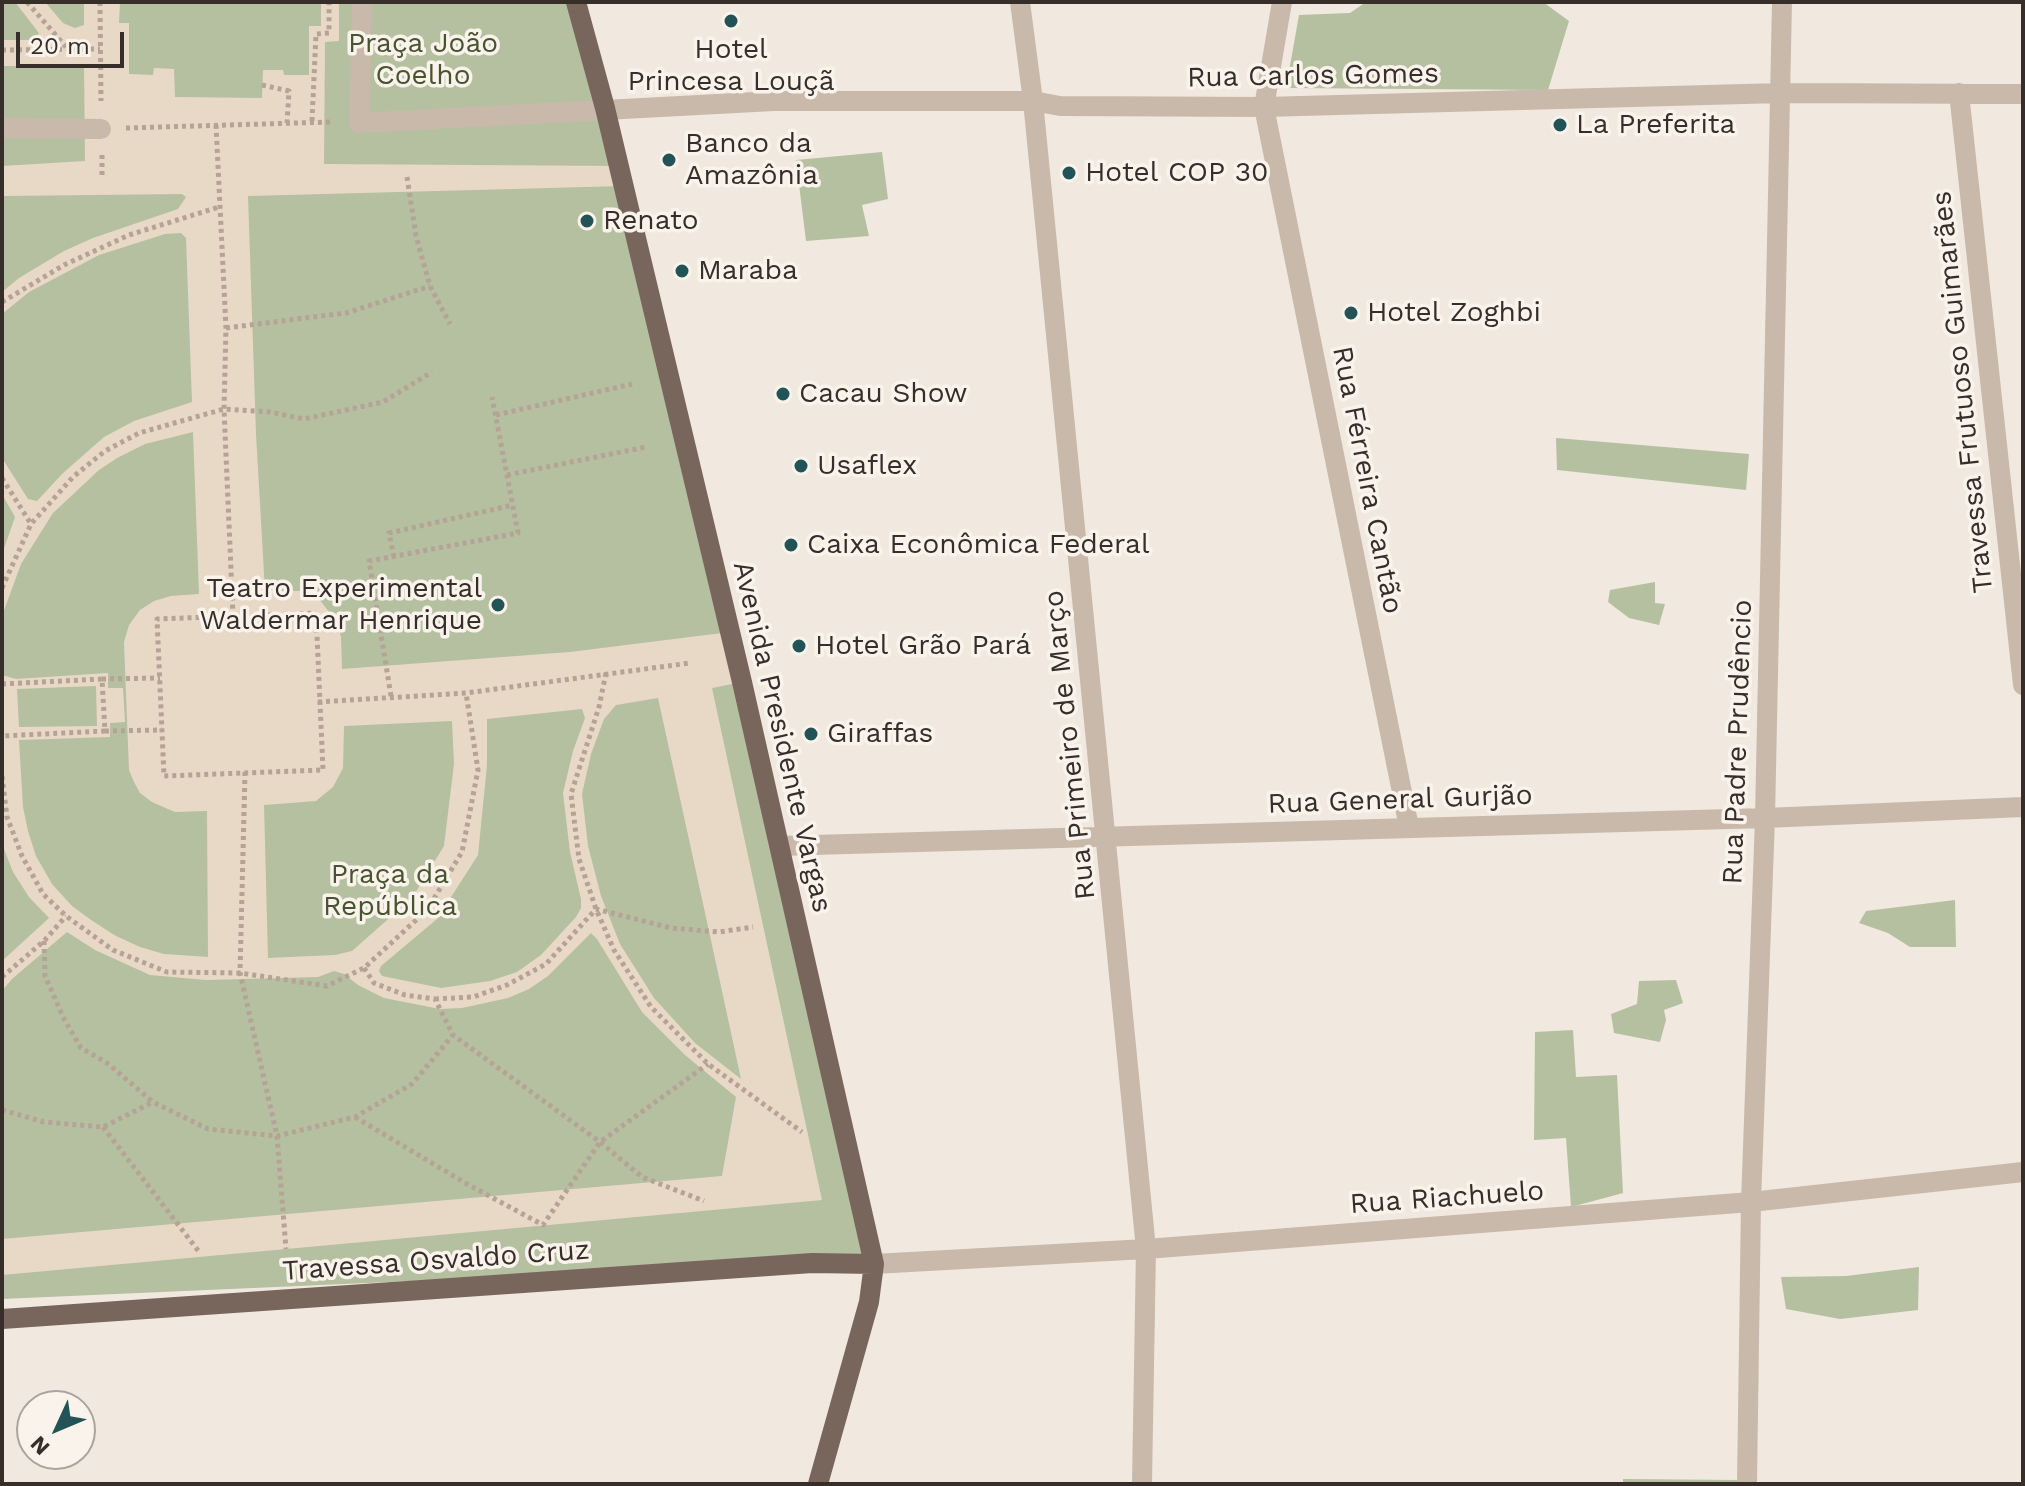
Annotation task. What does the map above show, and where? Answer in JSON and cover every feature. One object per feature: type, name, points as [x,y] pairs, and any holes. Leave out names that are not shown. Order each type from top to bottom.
[{"type":"main road","name":"Avenida Presidente Vargas","points":[[576,2],[605,108],[742,682],[874,1264],[869,1302],[818,1484]]},
{"type":"main road","name":"Travessa Osvaldo Cruz","points":[[2,1319],[812,1263],[874,1264]]},
{"type":"street","points":[[359,123],[362,2]]},
{"type":"street","name":"Rua Primeiro de Março","points":[[1020,2],[1033,101],[1146,1249],[1142,1484]]},
{"type":"street","name":"Rua Férreira Cantão","points":[[1282,2],[1264,107],[1409,827]]},
{"type":"street","name":"Rua Padre Prudêncio","points":[[1747,1484],[1751,1202],[1765,818],[1782,2]]},
{"type":"street","name":"Rua Carlos Gomes","points":[[359,123],[774,101],[1033,101],[1060,106],[1264,107],[1781,93],[2023,94]]},
{"type":"street","name":"Travessa Frutuoso Guimarães","points":[[1959,93],[2023,685]]},
{"type":"street","points":[[2,128],[101,129]]},
{"type":"street","name":"Rua General Gurjão","points":[[778,846],[1765,818],[2023,807]]},
{"type":"street","name":"Rua Riachuelo","points":[[874,1264],[1146,1249],[1751,1202],[2023,1172]]},
{"type":"path","points":[[27,2],[67,48]]},
{"type":"path","points":[[100,2],[102,178]]},
{"type":"path","points":[[312,121],[316,34],[329,33],[329,2]]},
{"type":"path","points":[[2,50],[100,49]]},
{"type":"path","points":[[262,85],[289,91],[287,123]]},
{"type":"path","points":[[101,129],[312,121],[359,123]]},
{"type":"path","points":[[216,125],[226,328],[224,409],[233,616]]},
{"type":"path","points":[[407,177],[416,236],[430,286],[450,324]]},
{"type":"path","points":[[2,302],[64,265],[129,235],[219,207]]},
{"type":"path","points":[[226,328],[346,313],[430,286]]},
{"type":"path","points":[[2,588],[31,524],[73,477],[105,451],[139,433],[224,409],[270,412],[304,419],[383,402],[432,372]]},
{"type":"path","points":[[496,415],[632,384]]},
{"type":"path","points":[[391,696],[369,561],[518,533],[492,397]]},
{"type":"path","points":[[507,475],[646,447]]},
{"type":"path","points":[[2,478],[31,524]]},
{"type":"path","points":[[394,557],[389,533],[513,505]]},
{"type":"path","points":[[316,613],[323,770],[164,776],[157,619],[233,616],[316,613]]},
{"type":"path","points":[[318,702],[466,693],[690,663]]},
{"type":"path","points":[[606,673],[599,707],[571,794],[579,859],[596,909],[614,950],[651,1007],[708,1064],[802,1132]]},
{"type":"path","points":[[2,684],[160,678]]},
{"type":"path","points":[[102,679],[105,731]]},
{"type":"path","points":[[2,776],[5,818],[43,894],[66,916],[113,950],[167,972],[240,973],[327,986],[364,968],[427,910],[462,852],[478,770],[466,693]]},
{"type":"path","points":[[2,736],[162,730]]},
{"type":"path","points":[[245,772],[240,973],[277,1136],[286,1249]]},
{"type":"path","points":[[596,909],[671,928],[719,932],[753,927]]},
{"type":"path","points":[[364,968],[374,983],[405,995],[435,999],[473,997],[507,985],[546,964],[596,909]]},
{"type":"path","points":[[2,977],[44,941],[66,916]]},
{"type":"path","points":[[44,941],[45,976],[81,1048],[107,1063],[153,1102],[208,1129],[277,1136],[355,1117],[412,1084],[453,1035]]},
{"type":"path","points":[[435,999],[453,1035],[600,1142],[642,1177],[704,1201]]},
{"type":"path","points":[[355,1117],[543,1225],[600,1142],[708,1064]]},
{"type":"path","points":[[2,1110],[44,1122],[103,1127],[153,1102]]},
{"type":"path","points":[[103,1127],[200,1253]]},
{"type":"green space","name":"Praça da República","points":[[2,2],[576,2],[874,1264],[778,1265],[2,1299]]},
{"type":"green space","points":[[1366,2],[1543,2],[1569,21],[1548,90],[1286,88],[1299,15],[1350,13]]},
{"type":"green space","points":[[882,152],[888,199],[862,205],[869,236],[806,241],[796,160]]},
{"type":"green space","points":[[1556,438],[1749,454],[1746,490],[1557,470]]},
{"type":"green space","points":[[1655,582],[1655,603],[1665,604],[1659,625],[1629,618],[1608,602],[1610,590]]},
{"type":"green space","points":[[1955,900],[1956,947],[1910,947],[1888,933],[1859,923],[1866,911]]},
{"type":"green space","points":[[1676,980],[1683,1003],[1664,1010],[1666,1020],[1660,1042],[1614,1033],[1611,1014],[1637,1004],[1639,981]]},
{"type":"green space","points":[[1573,1030],[1576,1077],[1617,1075],[1623,1193],[1571,1207],[1566,1138],[1534,1140],[1535,1032]]},
{"type":"green space","points":[[1919,1267],[1918,1310],[1840,1319],[1786,1309],[1781,1277],[1846,1276]]},
{"type":"green space","points":[[1623,1479],[1738,1480],[1738,1484],[1623,1484]]},
{"type":"shaded area","points":[[15,2],[45,2],[63,23],[75,28],[84,25],[84,2],[120,2],[119,23],[129,23],[129,74],[153,75],[154,68],[174,69],[175,97],[262,98],[263,70],[283,70],[284,75],[309,75],[309,26],[321,26],[321,2],[339,2],[339,41],[325,42],[324,164],[619,166],[624,186],[248,196],[265,591],[304,591],[319,599],[337,622],[342,669],[570,652],[730,632],[742,682],[712,688],[822,1200],[2,1275],[2,1239],[722,1176],[736,1097],[685,1055],[642,1012],[591,933],[548,976],[529,989],[508,998],[462,1008],[440,1009],[384,998],[334,971],[318,977],[206,980],[150,975],[95,950],[67,932],[2,991],[2,961],[49,918],[29,897],[13,872],[2,844],[2,675],[16,679],[108,673],[108,688],[123,688],[125,722],[110,723],[110,737],[19,740],[23,807],[28,831],[36,856],[52,884],[72,906],[91,920],[140,947],[164,954],[208,957],[207,811],[175,812],[152,802],[140,793],[134,782],[129,770],[124,642],[129,625],[140,610],[154,601],[199,594],[193,432],[145,444],[117,458],[99,470],[53,513],[21,564],[2,616],[2,554],[15,517],[2,494],[2,458],[28,499],[37,501],[104,437],[134,421],[192,402],[186,238],[181,233],[165,234],[99,255],[29,292],[2,314],[2,292],[19,278],[93,238],[178,209],[186,197],[182,194],[2,196],[2,166],[85,161],[84,66],[2,66],[2,40],[35,40],[39,33]],"holes":[[[96,686],[97,726],[19,727],[17,689]],[[658,698],[741,1079],[695,1043],[654,998],[620,944],[601,896],[588,846],[582,794],[591,754],[604,719],[616,705]],[[582,709],[585,718],[563,793],[581,908],[541,955],[517,972],[490,981],[441,988],[382,976],[379,971],[381,966],[437,919],[478,855],[487,765],[487,719]],[[452,721],[454,764],[444,846],[412,898],[352,951],[335,955],[268,958],[264,805],[316,801],[333,787],[343,768],[344,726]]]},
{"type":"place","name":"Hotel Princesa Louçã","points":[[731,21]]},
{"type":"place","name":"La Preferita","points":[[1560,125]]},
{"type":"place","name":"Banco da Amazônia","points":[[669,160]]},
{"type":"place","name":"Hotel COP 30","points":[[1069,173]]},
{"type":"place","name":"Renato","points":[[587,221]]},
{"type":"place","name":"Maraba","points":[[682,271]]},
{"type":"place","name":"Hotel Zoghbi","points":[[1351,313]]},
{"type":"place","name":"Cacau Show","points":[[783,394]]},
{"type":"place","name":"Usaflex","points":[[801,466]]},
{"type":"place","name":"Caixa Econômica Federal","points":[[791,545]]},
{"type":"place","name":"Teatro Experimental Waldermar Henrique","points":[[498,605]]},
{"type":"place","name":"Hotel Grão Pará","points":[[799,646]]},
{"type":"place","name":"Giraffas","points":[[811,734]]},
{"type":"park label","name":"Praça João Coelho","points":[[423,60]]}]
